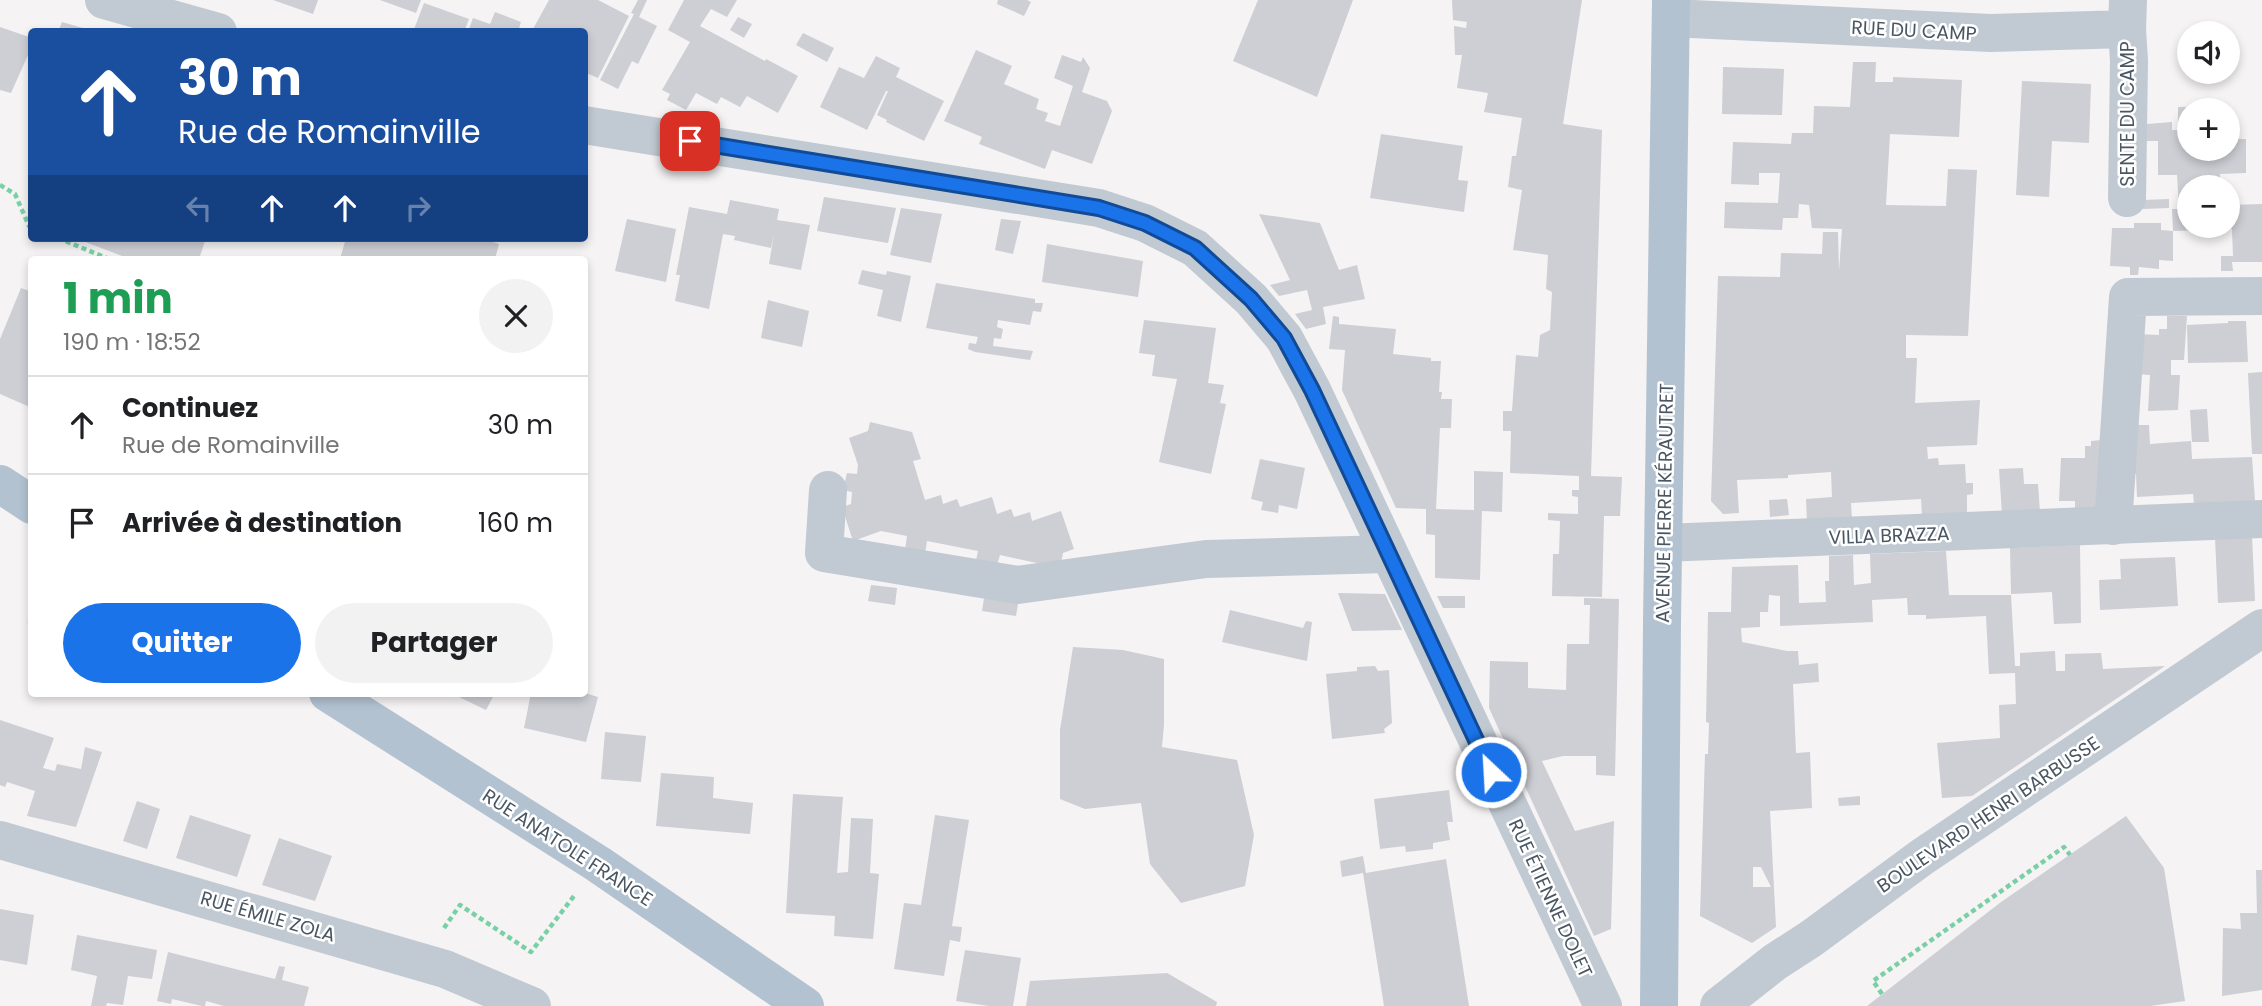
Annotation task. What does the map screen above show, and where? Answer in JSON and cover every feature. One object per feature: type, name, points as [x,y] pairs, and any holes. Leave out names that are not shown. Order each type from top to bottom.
[{"type":"main road","name":"AVENUE PIERRE KÉRAUTRET","points":[[1659,1006],[1671,9]]},
{"type":"main road","points":[[0,484],[28,502]]},
{"type":"main road","name":"RUE ANATOLE FRANCE","points":[[334,697],[598,864],[805,1006]]},
{"type":"street","points":[[104,0],[204,28]]},
{"type":"street","name":"RUE DU CAMP","points":[[1671,9],[1991,33],[2127,15]]},
{"type":"street","name":"SENTE DU CAMP","points":[[2127,15],[2127,198]]},
{"type":"street","name":"RUE ÉTIENNE DOLET","points":[[588,126],[1099,208],[1145,223],[1195,248],[1251,299],[1284,338],[1312,390],[1603,1006]]},
{"type":"street","points":[[2113,526],[2128,297],[2262,296]]},
{"type":"street","points":[[828,491],[824,553],[1018,585],[1206,559],[1388,554]]},
{"type":"street","name":"VILLA BRAZZA","points":[[1664,543],[2262,519]]},
{"type":"street","name":"BOULEVARD HENRI BARBUSSE","points":[[1719,1006],[1775,961],[1812,938],[1922,857],[2262,628]]},
{"type":"street","name":"RUE ÉMILE ZOLA","points":[[0,840],[445,969],[532,1006]]},
{"type":"path","points":[[0,185],[15,194],[28,224]]},
{"type":"path","points":[[68,242],[102,256]]},
{"type":"path","points":[[1882,994],[1873,981],[2064,847],[2070,855]]},
{"type":"path","points":[[441,933],[460,905],[531,952],[598,864]]},
{"type":"building","points":[[273,0],[318,0],[313,14]]},
{"type":"building","points":[[380,0],[421,0],[416,13]]},
{"type":"building","points":[[549,0],[598,0],[629,16],[598,78],[588,74],[588,28],[534,28]]},
{"type":"building","points":[[638,0],[647,0],[639,17],[657,26],[638,64],[632,61],[618,89],[600,80],[634,14],[631,13]]},
{"type":"building","points":[[684,0],[737,0],[727,17],[711,9],[700,26],[798,76],[778,113],[747,96],[740,107],[721,97],[717,104],[696,93],[686,110],[667,100],[670,94],[662,90],[690,42],[668,30]]},
{"type":"building","points":[[998,0],[1031,2],[1024,16],[997,4]]},
{"type":"building","points":[[1258,0],[1353,0],[1317,97],[1233,61]]},
{"type":"building","points":[[1452,0],[1582,0],[1563,124],[1602,130],[1591,476],[1622,477],[1620,516],[1604,516],[1602,597],[1552,596],[1553,554],[1559,554],[1560,521],[1548,520],[1548,513],[1578,514],[1578,497],[1572,496],[1572,490],[1579,490],[1579,476],[1510,473],[1511,431],[1503,431],[1503,411],[1512,411],[1516,355],[1538,357],[1540,335],[1550,330],[1552,292],[1546,289],[1548,255],[1513,250],[1522,190],[1508,187],[1512,156],[1516,156],[1522,118],[1484,112],[1488,93],[1457,88],[1462,55],[1455,55],[1454,26],[1466,28],[1467,22],[1453,20]]},
{"type":"building","points":[[424,3],[469,19],[466,28],[415,28]]},
{"type":"building","points":[[495,12],[521,22],[519,28],[469,28],[473,18],[490,24]]},
{"type":"building","points":[[738,17],[752,24],[744,38],[730,30]]},
{"type":"building","points":[[62,22],[83,28],[60,28]]},
{"type":"building","points":[[0,27],[28,37],[28,55],[11,93],[0,90]]},
{"type":"building","points":[[803,33],[834,48],[827,62],[796,45]]},
{"type":"building","points":[[976,50],[1012,66],[1004,84],[1039,99],[1036,109],[1048,113],[1045,121],[1060,126],[1073,86],[1054,78],[1062,55],[1081,62],[1083,57],[1090,68],[1082,92],[1107,101],[1112,111],[1092,164],[1052,150],[1045,169],[979,144],[982,137],[944,121]]},
{"type":"building","points":[[876,56],[900,68],[896,77],[944,101],[924,141],[877,115],[888,91],[867,130],[820,107],[839,67],[864,78]]},
{"type":"building","points":[[1853,62],[1876,62],[1875,82],[1893,82],[1893,77],[1962,80],[1959,137],[1890,134],[1886,205],[1946,206],[1948,169],[1977,170],[1968,336],[1906,335],[1906,358],[1917,358],[1915,403],[1980,400],[1977,445],[1927,447],[1928,459],[1938,458],[1939,465],[1965,464],[1966,483],[1973,483],[1973,494],[1967,495],[1967,514],[1922,517],[1921,499],[1851,503],[1852,520],[1807,522],[1806,499],[1832,497],[1831,472],[1788,475],[1788,478],[1737,480],[1739,513],[1723,514],[1711,501],[1718,276],[1780,277],[1781,253],[1822,254],[1823,232],[1838,232],[1839,271],[1842,229],[1812,228],[1809,205],[1799,204],[1798,218],[1783,218],[1782,230],[1724,228],[1725,202],[1778,203],[1780,173],[1759,173],[1759,185],[1731,184],[1733,142],[1791,144],[1792,133],[1813,133],[1814,106],[1850,107]]},
{"type":"building","points":[[1723,67],[1784,69],[1782,115],[1722,114]]},
{"type":"building","points":[[2022,81],[2091,84],[2089,143],[2052,141],[2049,197],[2016,195]]},
{"type":"building","points":[[2172,122],[2172,130],[2177,130],[2177,161],[2240,161],[2240,139],[2246,139],[2246,173],[2158,175],[2158,141],[2146,141],[2147,124]]},
{"type":"building","points":[[1381,134],[1463,146],[1458,180],[1468,181],[1464,212],[1370,198]]},
{"type":"building","points":[[824,197],[896,208],[888,243],[817,231]]},
{"type":"building","points":[[2169,199],[2169,208],[2143,209],[2143,200]]},
{"type":"building","points":[[730,200],[779,209],[777,220],[810,225],[801,270],[769,264],[774,234],[771,248],[734,240],[735,236],[723,234],[709,309],[675,301],[680,275],[676,275],[689,207],[727,214]]},
{"type":"building","points":[[2262,204],[2262,262],[2232,262],[2233,271],[2221,271],[2221,256],[2233,256],[2232,238],[2240,238],[2240,205]]},
{"type":"building","points":[[901,208],[942,214],[931,263],[890,255]]},
{"type":"building","points":[[2172,209],[2177,209],[2177,231],[2173,231]]},
{"type":"building","points":[[1259,214],[1320,223],[1339,270],[1357,265],[1365,299],[1323,307],[1326,324],[1306,329],[1295,314],[1312,310],[1307,290],[1279,296],[1270,285],[1290,280]]},
{"type":"building","points":[[627,219],[676,229],[666,282],[615,271]]},
{"type":"building","points":[[1001,219],[1021,221],[1013,254],[995,250]]},
{"type":"building","points":[[2134,223],[2161,223],[2161,230],[2173,231],[2173,261],[2159,260],[2159,269],[2139,267],[2138,275],[2130,275],[2130,267],[2110,266],[2112,228],[2134,228]]},
{"type":"building","points":[[85,242],[205,242],[200,256],[122,256]]},
{"type":"building","points":[[345,242],[499,244],[496,256],[341,256]]},
{"type":"building","points":[[1047,244],[1143,261],[1138,297],[1042,282]]},
{"type":"building","points":[[862,270],[911,276],[901,322],[877,316],[883,290],[858,284]]},
{"type":"building","points":[[936,283],[1035,299],[1035,303],[1043,303],[1041,312],[1033,311],[1030,325],[998,320],[997,327],[1003,329],[1001,339],[994,338],[993,346],[1033,351],[1030,360],[975,352],[968,349],[969,343],[976,344],[978,337],[926,328]]},
{"type":"building","points":[[21,288],[28,291],[28,406],[0,394],[0,339]]},
{"type":"building","points":[[768,300],[809,311],[802,347],[761,338]]},
{"type":"building","points":[[1333,316],[1339,317],[1339,324],[1396,329],[1393,354],[1441,361],[1441,399],[1452,399],[1451,428],[1440,428],[1436,509],[1474,510],[1474,471],[1503,472],[1502,512],[1482,511],[1480,580],[1435,578],[1435,535],[1426,534],[1426,509],[1396,508],[1342,390],[1345,350],[1329,349]]},
{"type":"building","points":[[2167,316],[2187,316],[2184,360],[2171,360],[2171,375],[2180,375],[2178,410],[2148,411],[2150,375],[2135,374],[2137,334],[2159,335],[2159,329],[2167,329]]},
{"type":"building","points":[[1144,320],[1216,328],[1208,383],[1224,385],[1220,403],[1226,404],[1211,474],[1159,462],[1177,379],[1152,376],[1155,355],[1139,353]]},
{"type":"building","points":[[2246,321],[2248,362],[2188,363],[2187,325]]},
{"type":"building","points":[[2262,372],[2262,454],[2252,454],[2248,373]]},
{"type":"building","points":[[2207,409],[2209,442],[2192,442],[2190,410]]},
{"type":"building","points":[[870,422],[912,432],[921,459],[913,461],[925,500],[941,495],[943,504],[957,499],[960,507],[992,497],[997,514],[1011,509],[1014,517],[1030,512],[1032,521],[1061,511],[1074,549],[1063,553],[1060,568],[1000,555],[996,569],[975,565],[978,551],[927,541],[925,554],[905,550],[907,536],[881,531],[853,541],[842,507],[851,504],[852,492],[843,490],[847,473],[857,474],[858,465],[849,438],[868,431]]},
{"type":"building","points":[[2134,425],[2149,425],[2150,444],[2191,441],[2192,459],[2252,457],[2255,501],[2194,504],[2193,494],[2137,497],[2136,474],[2130,474]]},
{"type":"building","points":[[2102,440],[2096,509],[2075,510],[2075,501],[2059,501],[2061,458],[2085,458],[2085,446],[2091,446],[2091,441]]},
{"type":"building","points":[[1260,459],[1305,468],[1297,509],[1279,505],[1278,513],[1261,510],[1263,502],[1251,499]]},
{"type":"building","points":[[2023,468],[2024,484],[2038,484],[2040,512],[2002,514],[1999,469]]},
{"type":"building","points":[[1787,499],[1789,515],[1770,517],[1769,500]]},
{"type":"building","points":[[2252,536],[2255,601],[2218,603],[2215,538]]},
{"type":"building","points":[[2080,545],[2081,623],[2054,624],[2052,592],[2011,594],[2010,548]]},
{"type":"building","points":[[1946,551],[1949,595],[2011,595],[2015,666],[2020,666],[2020,653],[2055,651],[2056,671],[2065,671],[2065,654],[2101,653],[2103,669],[2165,666],[1972,796],[1942,798],[1937,743],[2000,738],[1999,705],[2016,704],[2015,673],[1989,674],[1986,616],[1926,619],[1926,615],[1908,615],[1907,598],[1872,600],[1873,622],[1780,626],[1780,596],[1769,595],[1768,612],[1760,612],[1760,627],[1741,628],[1742,642],[1798,651],[1799,665],[1818,663],[1819,682],[1793,684],[1796,753],[1810,752],[1812,808],[1770,811],[1776,927],[1752,943],[1700,916],[1705,754],[1708,754],[1709,723],[1706,722],[1708,612],[1731,612],[1732,567],[1798,565],[1799,603],[1826,602],[1825,581],[1829,581],[1829,556],[1853,555],[1854,585],[1871,583],[1870,554]],"holes":[[[1753,867],[1761,867],[1771,887],[1753,887]]]},
{"type":"building","points":[[2175,557],[2178,606],[2100,610],[2099,580],[2121,579],[2120,559]]},
{"type":"building","points":[[871,585],[897,588],[895,605],[868,601]]},
{"type":"building","points":[[985,592],[1019,598],[1016,616],[982,611]]},
{"type":"building","points":[[1338,593],[1385,594],[1402,630],[1352,631]]},
{"type":"building","points":[[1437,596],[1465,596],[1465,608],[1443,608]]},
{"type":"building","points":[[1584,598],[1619,599],[1615,776],[1596,775],[1596,756],[1563,756],[1542,761],[1575,831],[1614,821],[1611,929],[1594,936],[1489,708],[1490,661],[1528,662],[1528,688],[1566,690],[1567,644],[1589,644],[1590,605],[1584,605]]},
{"type":"building","points":[[1230,610],[1303,628],[1306,621],[1312,622],[1307,661],[1222,642]]},
{"type":"building","points":[[1073,647],[1123,650],[1164,659],[1162,747],[1237,760],[1254,835],[1245,886],[1181,903],[1150,864],[1141,803],[1085,809],[1060,799],[1060,730]]},
{"type":"building","points":[[1375,666],[1378,671],[1389,670],[1392,723],[1384,729],[1385,733],[1332,739],[1326,674]]},
{"type":"building","points":[[588,694],[598,697],[586,742],[524,728],[530,697],[588,697]]},
{"type":"building","points":[[459,697],[493,697],[486,710]]},
{"type":"building","points":[[0,720],[54,738],[43,768],[55,771],[57,764],[81,769],[85,747],[102,752],[76,827],[27,816],[35,791],[7,782],[5,787],[0,785]]},
{"type":"building","points":[[605,732],[646,736],[641,782],[601,779]]},
{"type":"building","points":[[661,773],[714,777],[713,798],[753,803],[750,834],[656,826]]},
{"type":"building","points":[[1449,790],[1453,822],[1447,822],[1450,840],[1433,843],[1433,849],[1406,852],[1405,846],[1380,849],[1374,799]]},
{"type":"building","points":[[793,794],[843,797],[837,873],[848,872],[851,818],[873,819],[870,873],[879,874],[873,939],[834,936],[835,916],[786,913]]},
{"type":"building","points":[[1860,796],[1860,805],[1839,806],[1838,798]]},
{"type":"building","points":[[137,801],[160,809],[147,849],[123,841]]},
{"type":"building","points":[[190,815],[251,835],[237,877],[176,858]]},
{"type":"building","points":[[935,815],[969,820],[952,926],[962,927],[960,942],[950,940],[944,976],[894,969],[904,903],[921,905]]},
{"type":"building","points":[[2126,816],[2164,868],[2185,1001],[2150,1006],[1867,1006],[2001,902]]},
{"type":"building","points":[[279,838],[332,856],[315,901],[262,885]]},
{"type":"building","points":[[1363,856],[1366,873],[1446,859],[1469,1006],[1384,1006],[1363,873],[1342,877],[1340,861]]},
{"type":"building","points":[[2256,870],[2262,870],[2262,990],[2222,996],[2223,928],[2241,929],[2240,913],[2257,913]]},
{"type":"building","points":[[0,909],[34,915],[27,965],[0,960]]},
{"type":"building","points":[[77,935],[157,950],[152,979],[128,976],[123,1005],[107,1003],[106,1006],[91,1006],[97,976],[71,970]]},
{"type":"building","points":[[965,950],[1021,958],[1013,1006],[956,1001]]},
{"type":"building","points":[[168,952],[275,979],[279,966],[285,967],[282,980],[309,987],[304,1006],[224,1006],[206,1001],[205,1006],[202,1006],[172,999],[171,1004],[157,1001]]},
{"type":"building","points":[[1167,973],[1217,1002],[1216,1006],[1026,1006],[1030,981]]},
{"type":"route","points":[[690,141],[1099,208],[1145,223],[1195,248],[1251,299],[1284,338],[1312,390],[1491,772]]}]
